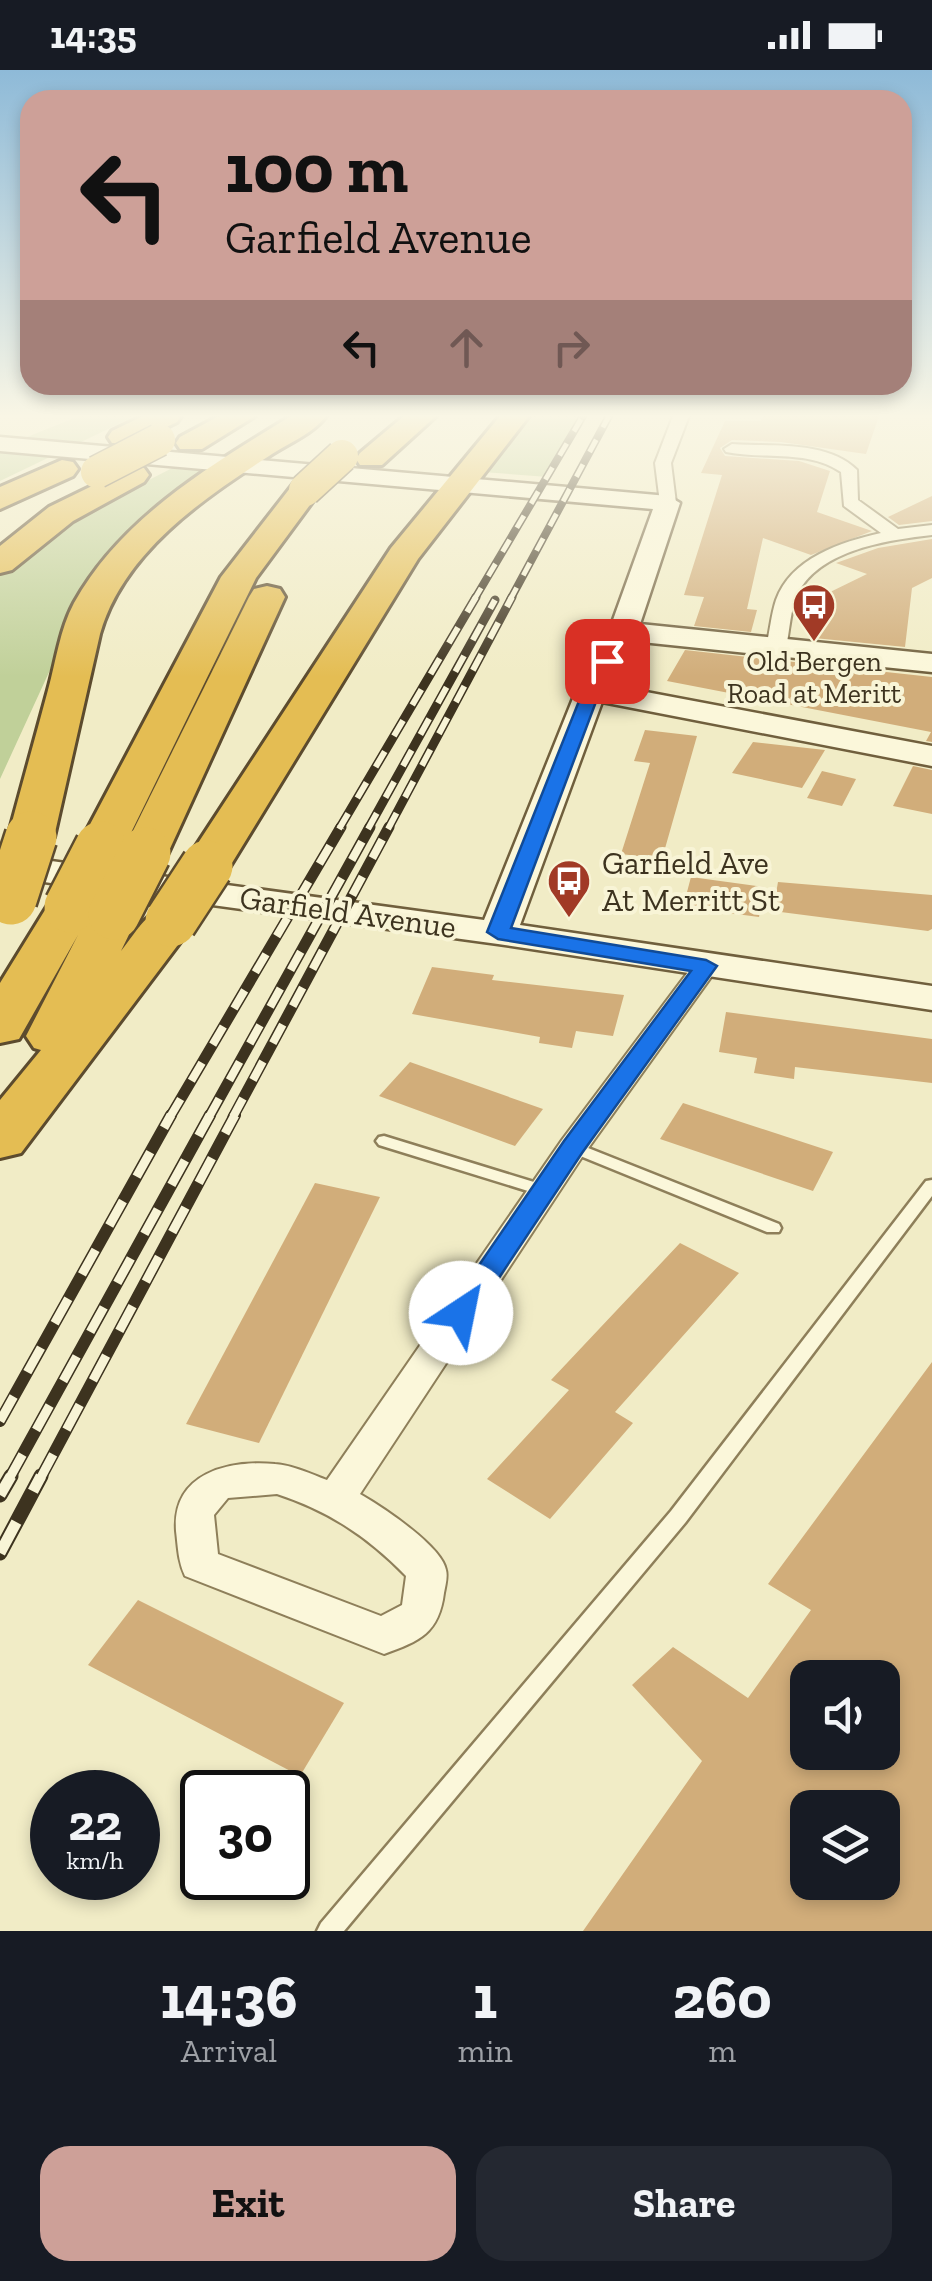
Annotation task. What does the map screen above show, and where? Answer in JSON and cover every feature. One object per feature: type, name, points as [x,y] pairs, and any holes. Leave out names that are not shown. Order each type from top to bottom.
[{"type":"highway","points":[[0,521],[36,503]]},
{"type":"highway","points":[[0,563],[82,503]]},
{"type":"highway","points":[[10,882],[94,602],[141,541],[188,503]]},
{"type":"highway","points":[[0,1122],[53,1038],[92,910],[123,850],[322,503]]},
{"type":"highway","points":[[0,1139],[171,920],[351,634],[444,503]]},
{"type":"highway","points":[[0,1027],[92,910]]},
{"type":"main road","points":[[498,932],[591,691],[623,631],[668,503]]},
{"type":"main road","points":[[623,631],[932,664]]},
{"type":"main road","points":[[591,691],[932,756]]},
{"type":"main road","name":"Garfield Avenue","points":[[10,882],[498,932],[932,998]]},
{"type":"street","points":[[851,503],[893,534]]},
{"type":"street","points":[[776,648],[788,594],[804,574],[848,547],[893,534],[932,530]]},
{"type":"street","points":[[336,1497],[573,1147],[706,966]]},
{"type":"street","points":[[277,1479],[336,1497],[389,1532],[427,1570],[421,1614],[384,1636],[199,1564],[194,1511],[218,1483],[277,1479]]},
{"type":"lane","points":[[384,1141],[544,1191]]},
{"type":"lane","points":[[573,1147],[773,1228]]},
{"type":"lane","points":[[330,1931],[678,1517],[932,1186]]},
{"type":"green space","points":[[105,503],[178,503],[84,596],[0,779],[0,557]]},
{"type":"building","points":[[713,503],[820,503],[817,512],[872,531],[811,555],[763,538],[747,609],[757,610],[751,632],[694,626],[704,597],[684,595]]},
{"type":"building","points":[[918,503],[932,503],[932,521],[899,525],[888,517]]},
{"type":"building","points":[[932,539],[932,578],[912,588],[905,647],[814,638],[822,596],[867,574],[836,563],[878,548]]},
{"type":"building","points":[[685,650],[932,677],[932,742],[926,741],[931,732],[667,681]]},
{"type":"building","points":[[645,730],[697,736],[662,859],[621,854],[650,763],[634,761]]},
{"type":"building","points":[[753,742],[825,750],[802,788],[732,773]]},
{"type":"building","points":[[913,766],[932,770],[932,814],[893,806]]},
{"type":"building","points":[[822,771],[856,779],[842,806],[807,798]]},
{"type":"building","points":[[691,877],[764,887],[759,917],[683,907]]},
{"type":"building","points":[[778,882],[932,895],[932,929],[773,911]]},
{"type":"building","points":[[432,967],[494,975],[492,980],[624,995],[613,1036],[576,1031],[572,1048],[539,1043],[540,1037],[412,1014]]},
{"type":"building","points":[[726,1012],[932,1039],[932,1083],[795,1067],[794,1079],[754,1073],[757,1058],[719,1052]]},
{"type":"building","points":[[410,1062],[543,1109],[515,1146],[379,1096]]},
{"type":"building","points":[[683,1103],[833,1152],[813,1191],[660,1139]]},
{"type":"building","points":[[315,1183],[380,1197],[259,1443],[186,1424]]},
{"type":"building","points":[[680,1243],[739,1273],[615,1412],[633,1423],[550,1519],[487,1479],[569,1390],[551,1380]]},
{"type":"building","points":[[932,1362],[932,1931],[583,1931],[702,1761],[632,1685],[673,1647],[748,1698],[811,1610],[768,1584]]},
{"type":"building","points":[[138,1600],[344,1703],[304,1770],[289,1770],[88,1665]]},
{"type":"railway","points":[[474,600],[532,503]]},
{"type":"railway","points":[[510,600],[562,503]]},
{"type":"railway","points":[[339,829],[476,597]]},
{"type":"railway","points":[[388,829],[512,597]]},
{"type":"railway","points":[[368,829],[495,600]]},
{"type":"railway","points":[[170,1117],[341,827]]},
{"type":"railway","points":[[209,1117],[370,827]]},
{"type":"railway","points":[[233,1117],[389,827]]},
{"type":"railway","points":[[0,1421],[171,1115]]},
{"type":"railway","points":[[9,1479],[210,1115]]},
{"type":"railway","points":[[40,1479],[235,1115]]},
{"type":"railway","points":[[0,1495],[11,1476]]},
{"type":"railway","points":[[0,1553],[41,1476]]},
{"type":"place","name":"Old Bergen Road at Meritt","points":[[814,643]]},
{"type":"place","name":"Garfield Ave At Merritt St","points":[[569,919]]},
{"type":"route","points":[[461,1313],[573,1147],[706,966],[498,932],[591,691],[607,661]]}]
